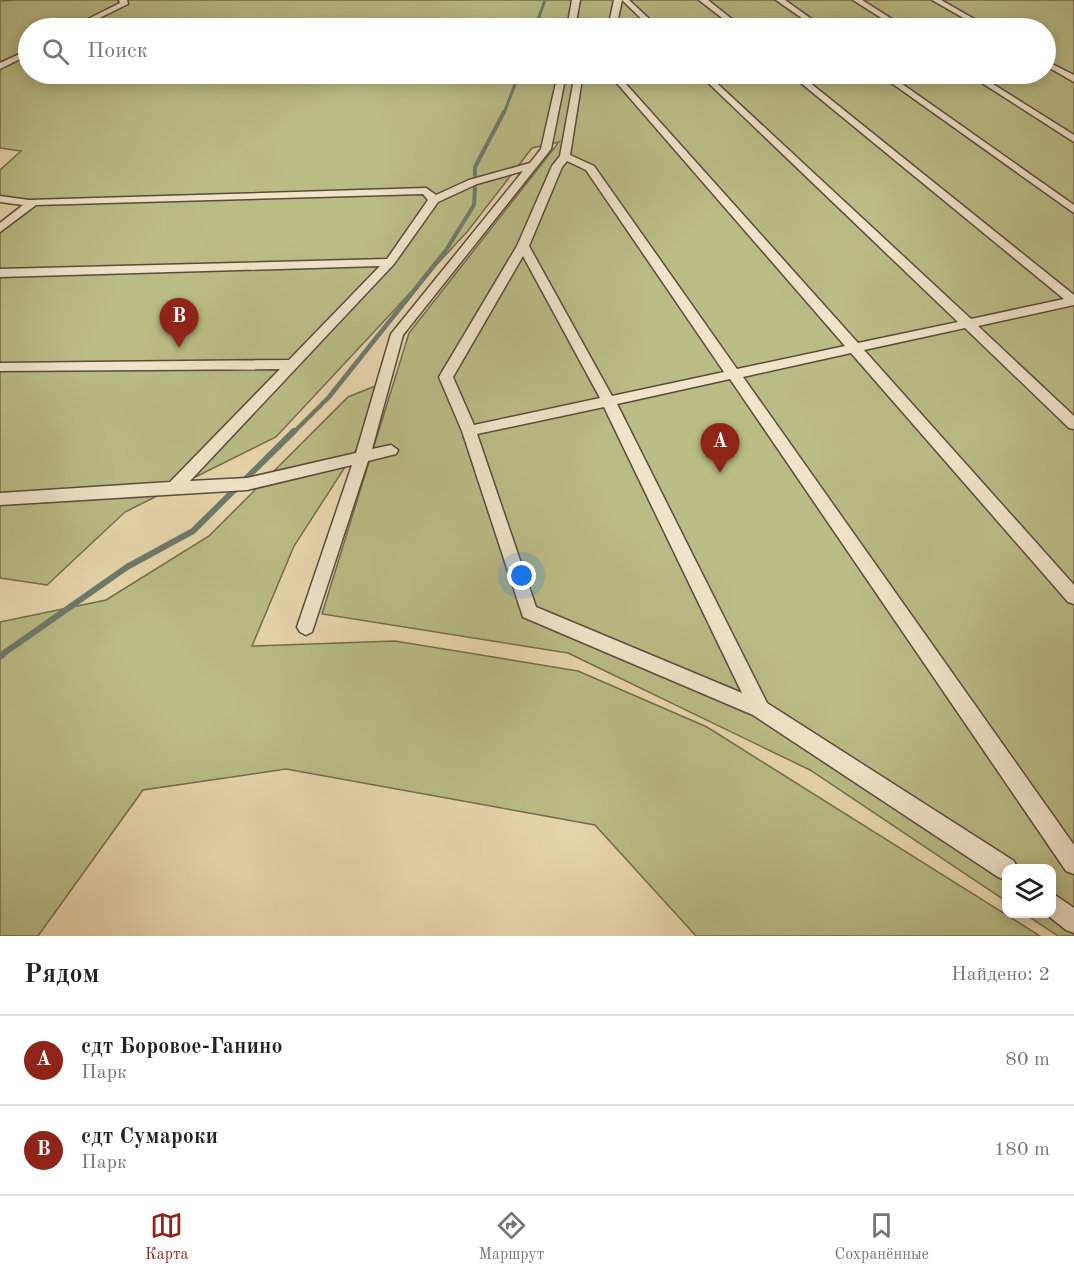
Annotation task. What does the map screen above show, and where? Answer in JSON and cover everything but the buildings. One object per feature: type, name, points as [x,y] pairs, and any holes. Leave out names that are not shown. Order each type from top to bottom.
[{"type":"street","points":[[95,18],[124,4],[123,0]]},
{"type":"street","points":[[573,18],[576,0]]},
{"type":"street","points":[[614,18],[618,0]]},
{"type":"street","points":[[625,0],[644,18]]},
{"type":"street","points":[[704,0],[726,18]]},
{"type":"street","points":[[780,0],[806,18]]},
{"type":"street","points":[[857,0],[886,18]]},
{"type":"street","points":[[936,0],[968,18]]},
{"type":"street","points":[[0,66],[18,56]]},
{"type":"street","points":[[1056,69],[1074,79]]},
{"type":"street","points":[[306,627],[362,457],[397,334],[546,149],[560,84]]},
{"type":"street","points":[[577,84],[565,156],[557,166],[524,246],[446,377],[469,431],[529,612],[760,709],[1002,866]]},
{"type":"street","points":[[622,84],[1074,597]]},
{"type":"street","points":[[713,84],[1074,424]]},
{"type":"street","points":[[806,84],[1074,301]]},
{"type":"street","points":[[897,84],[1074,210]]},
{"type":"street","points":[[988,84],[1074,139]]},
{"type":"street","points":[[565,156],[590,168],[1074,863]]},
{"type":"street","points":[[174,488],[390,262],[434,200],[473,182],[533,165]]},
{"type":"street","points":[[0,229],[33,202],[426,190],[434,200]]},
{"type":"street","points":[[0,199],[25,202]]},
{"type":"street","points":[[524,246],[608,401],[760,709]]},
{"type":"street","points":[[0,273],[390,262]]},
{"type":"street","points":[[469,431],[1074,301]]},
{"type":"street","points":[[0,368],[295,364]]},
{"type":"street","points":[[0,499],[247,484],[391,450]]},
{"type":"street","points":[[1056,907],[1074,922]]},
{"type":"green space","points":[[1074,0],[1074,936],[1058,936],[1031,918],[1056,918],[1056,864],[1002,864],[1002,898],[810,770],[568,653],[322,614],[409,333],[559,142],[532,148],[467,232],[276,437],[125,512],[47,585],[0,578],[0,229],[32,203],[0,197],[0,170],[21,151],[0,148],[0,1]]},
{"type":"green space","points":[[375,386],[360,444],[294,546],[252,646],[395,641],[578,671],[707,727],[1002,912],[1002,918],[1011,918],[1040,936],[696,936],[595,825],[286,769],[143,790],[38,936],[0,936],[0,622],[106,600],[209,536],[348,397]]},
{"type":"waterway","points":[[539,18],[545,0]]},
{"type":"waterway","points":[[504,113],[515,84]]},
{"type":"waterway","points":[[475,175],[475,167],[504,112]]},
{"type":"waterway","points":[[443,255],[474,205],[475,188]]},
{"type":"waterway","points":[[293,433],[329,397],[444,253]]},
{"type":"waterway","points":[[2,655],[0,656],[127,567],[193,531],[294,431]]},
{"type":"place","name":"сдт Сумароки","points":[[179,348]]},
{"type":"place","name":"сдт Боровое-Ганино","points":[[720,473]]}]
